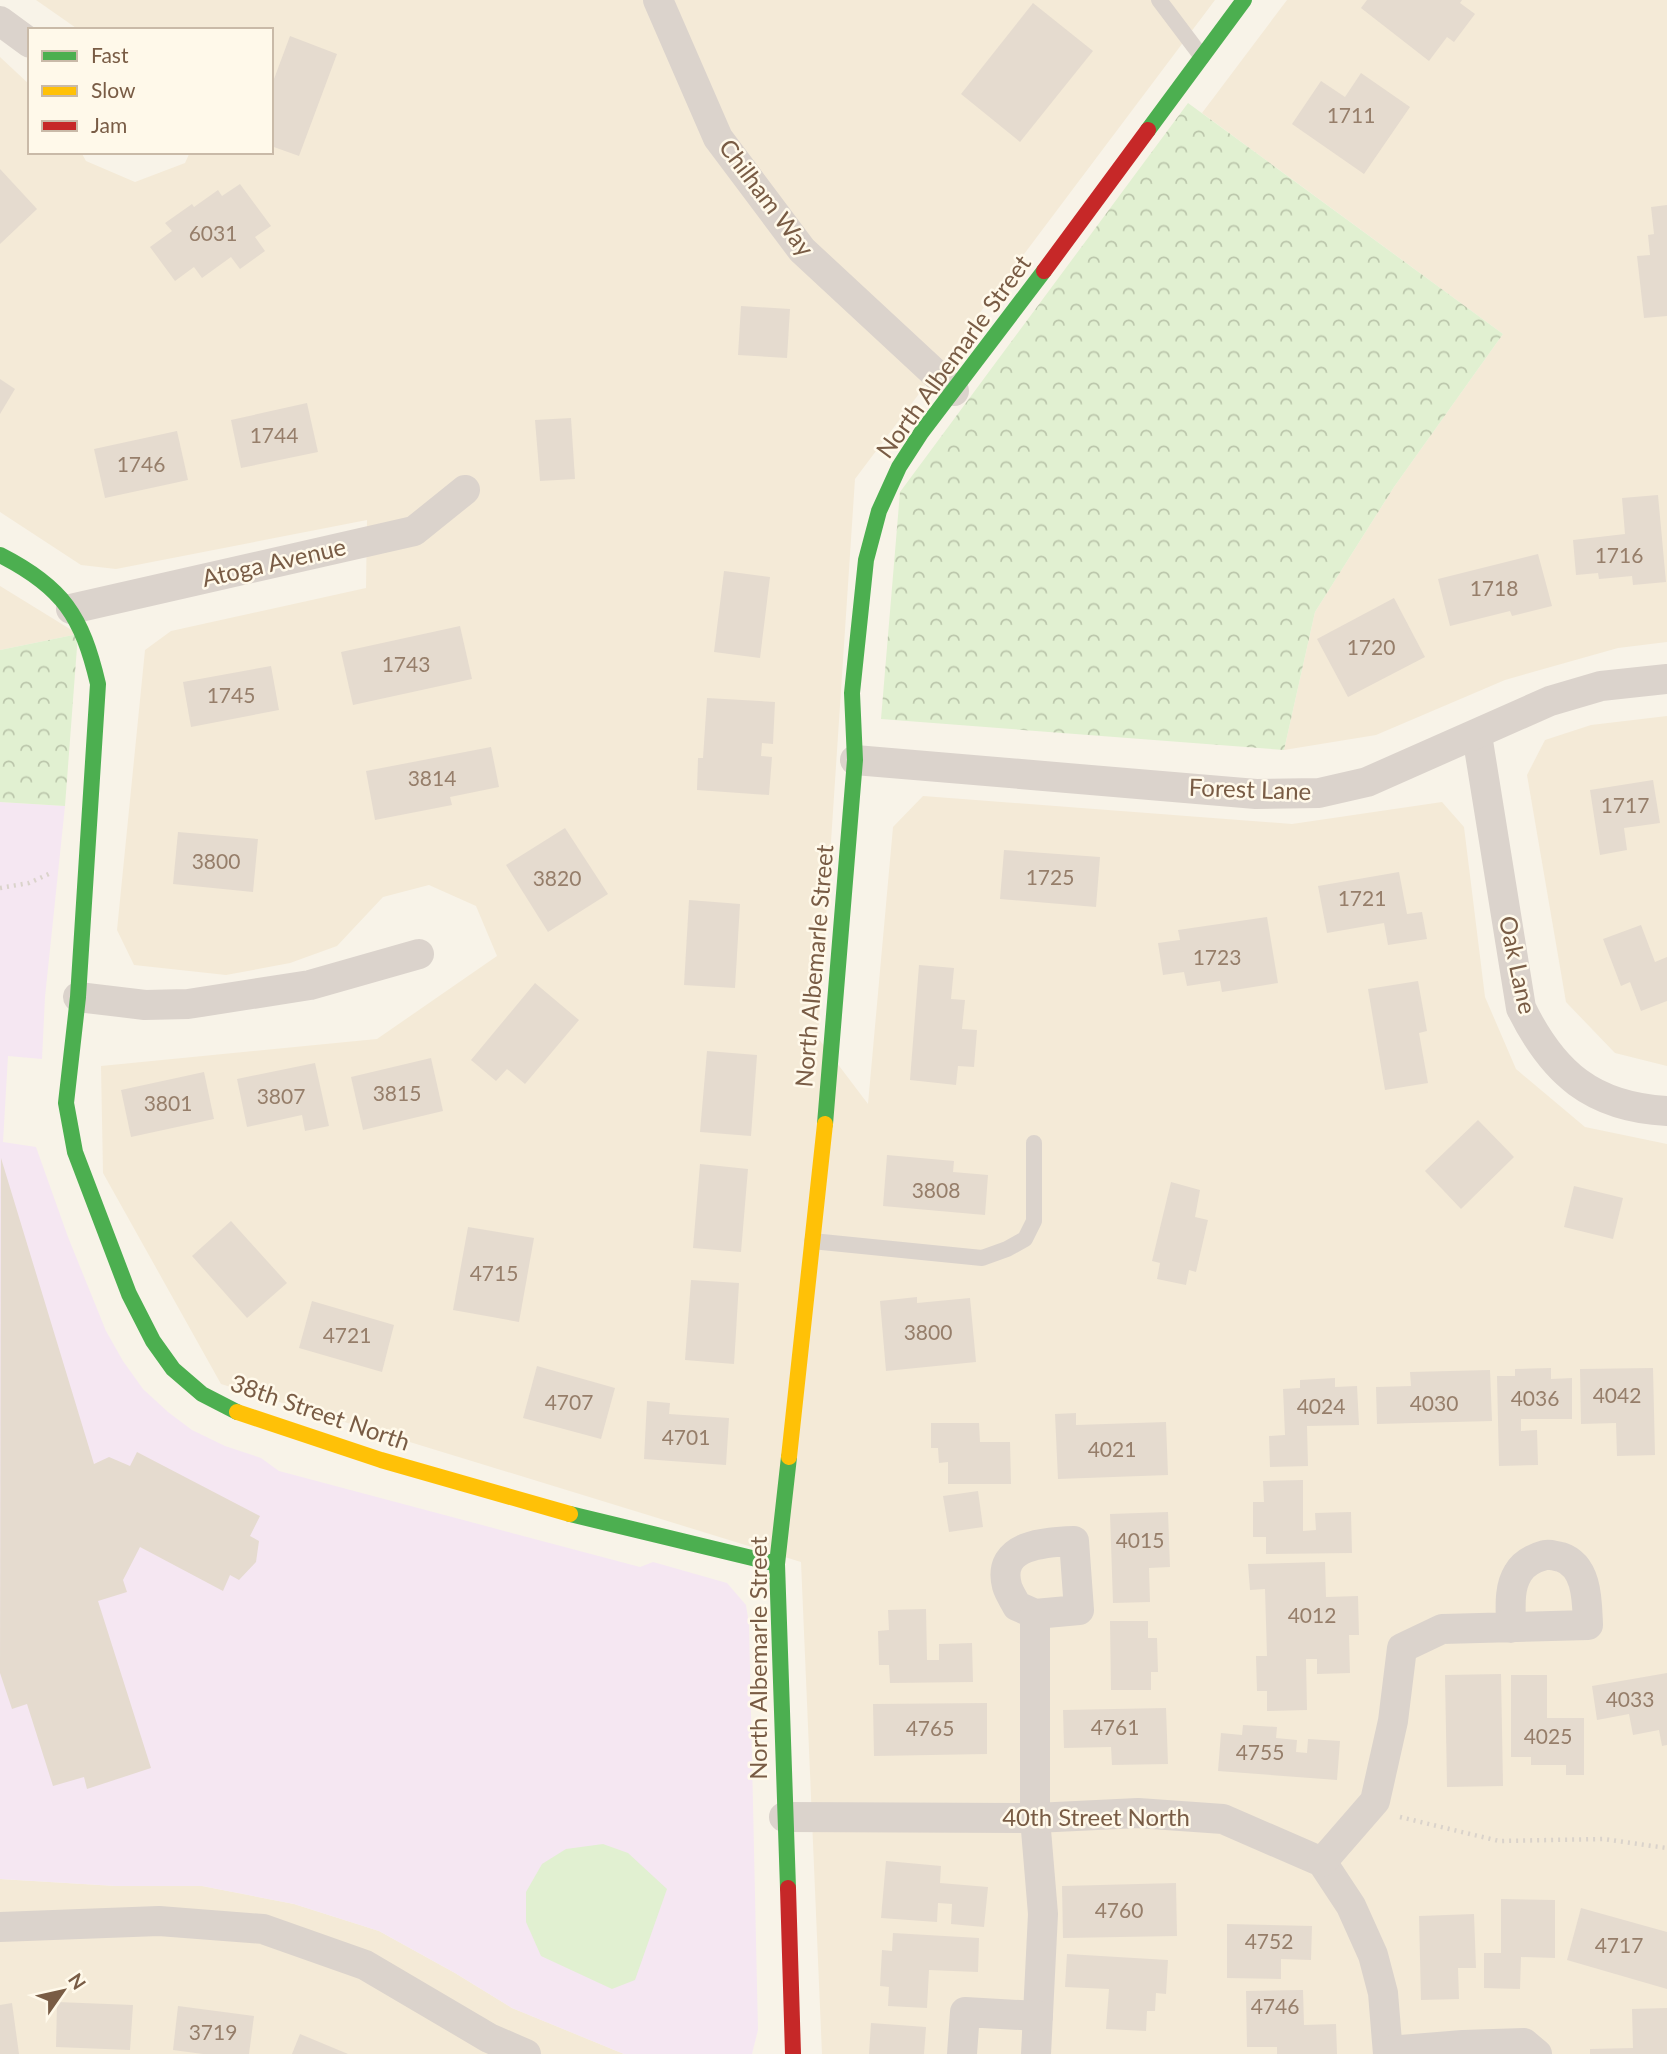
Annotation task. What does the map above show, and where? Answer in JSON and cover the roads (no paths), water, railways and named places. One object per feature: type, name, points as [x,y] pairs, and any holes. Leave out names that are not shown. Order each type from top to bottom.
[{"type":"street","name":"Chilham Way","points":[[657,0],[718,138],[802,250],[954,391]]},
{"type":"street","name":"North Albemarle Street","points":[[793,2054],[776,1564],[827,1101],[855,760],[852,693],[866,560],[879,512],[899,467],[921,433],[1244,0]]},
{"type":"street","points":[[0,21],[28,42]]},
{"type":"street","name":"Atoga Avenue","points":[[71,609],[414,531],[465,490]]},
{"type":"street","name":"38th Street North","points":[[0,555],[21,564],[50,585],[71,609],[92,650],[98,684],[78,998],[66,1103],[75,1152],[129,1294],[153,1341],[173,1369],[202,1394],[234,1411],[417,1470],[593,1521],[776,1564]]},
{"type":"street","name":"Forest Lane","points":[[855,760],[1256,794],[1319,793],[1367,782],[1550,701],[1601,686],[1667,679]]},
{"type":"street","name":"Oak Lane","points":[[1477,735],[1521,1007],[1536,1038],[1554,1063],[1579,1084],[1609,1100],[1640,1110],[1667,1111]]},
{"type":"street","points":[[78,998],[145,1005],[188,1004],[310,985],[418,954]]},
{"type":"street","points":[[1035,1614],[1035,1818],[1043,1914],[1036,2054]]},
{"type":"street","points":[[1511,1628],[1442,1629],[1402,1648],[1393,1721],[1375,1801],[1322,1863],[1352,1906],[1373,1955],[1383,1993],[1388,2053],[1463,2045],[1524,2043],[1537,2054]]},
{"type":"street","name":"40th Street North","points":[[783,1817],[1035,1818],[1138,1813],[1223,1819],[1322,1863]]},
{"type":"street","points":[[0,1927],[159,1921],[263,1929],[365,1965],[489,2038],[526,2054]]},
{"type":"street","points":[[962,2054],[965,2012],[1038,2016]]},
{"type":"lane","points":[[1158,0],[1202,57]]},
{"type":"lane","points":[[812,1241],[982,1258],[1007,1249],[1025,1239],[1034,1221],[1034,1143]]}]
